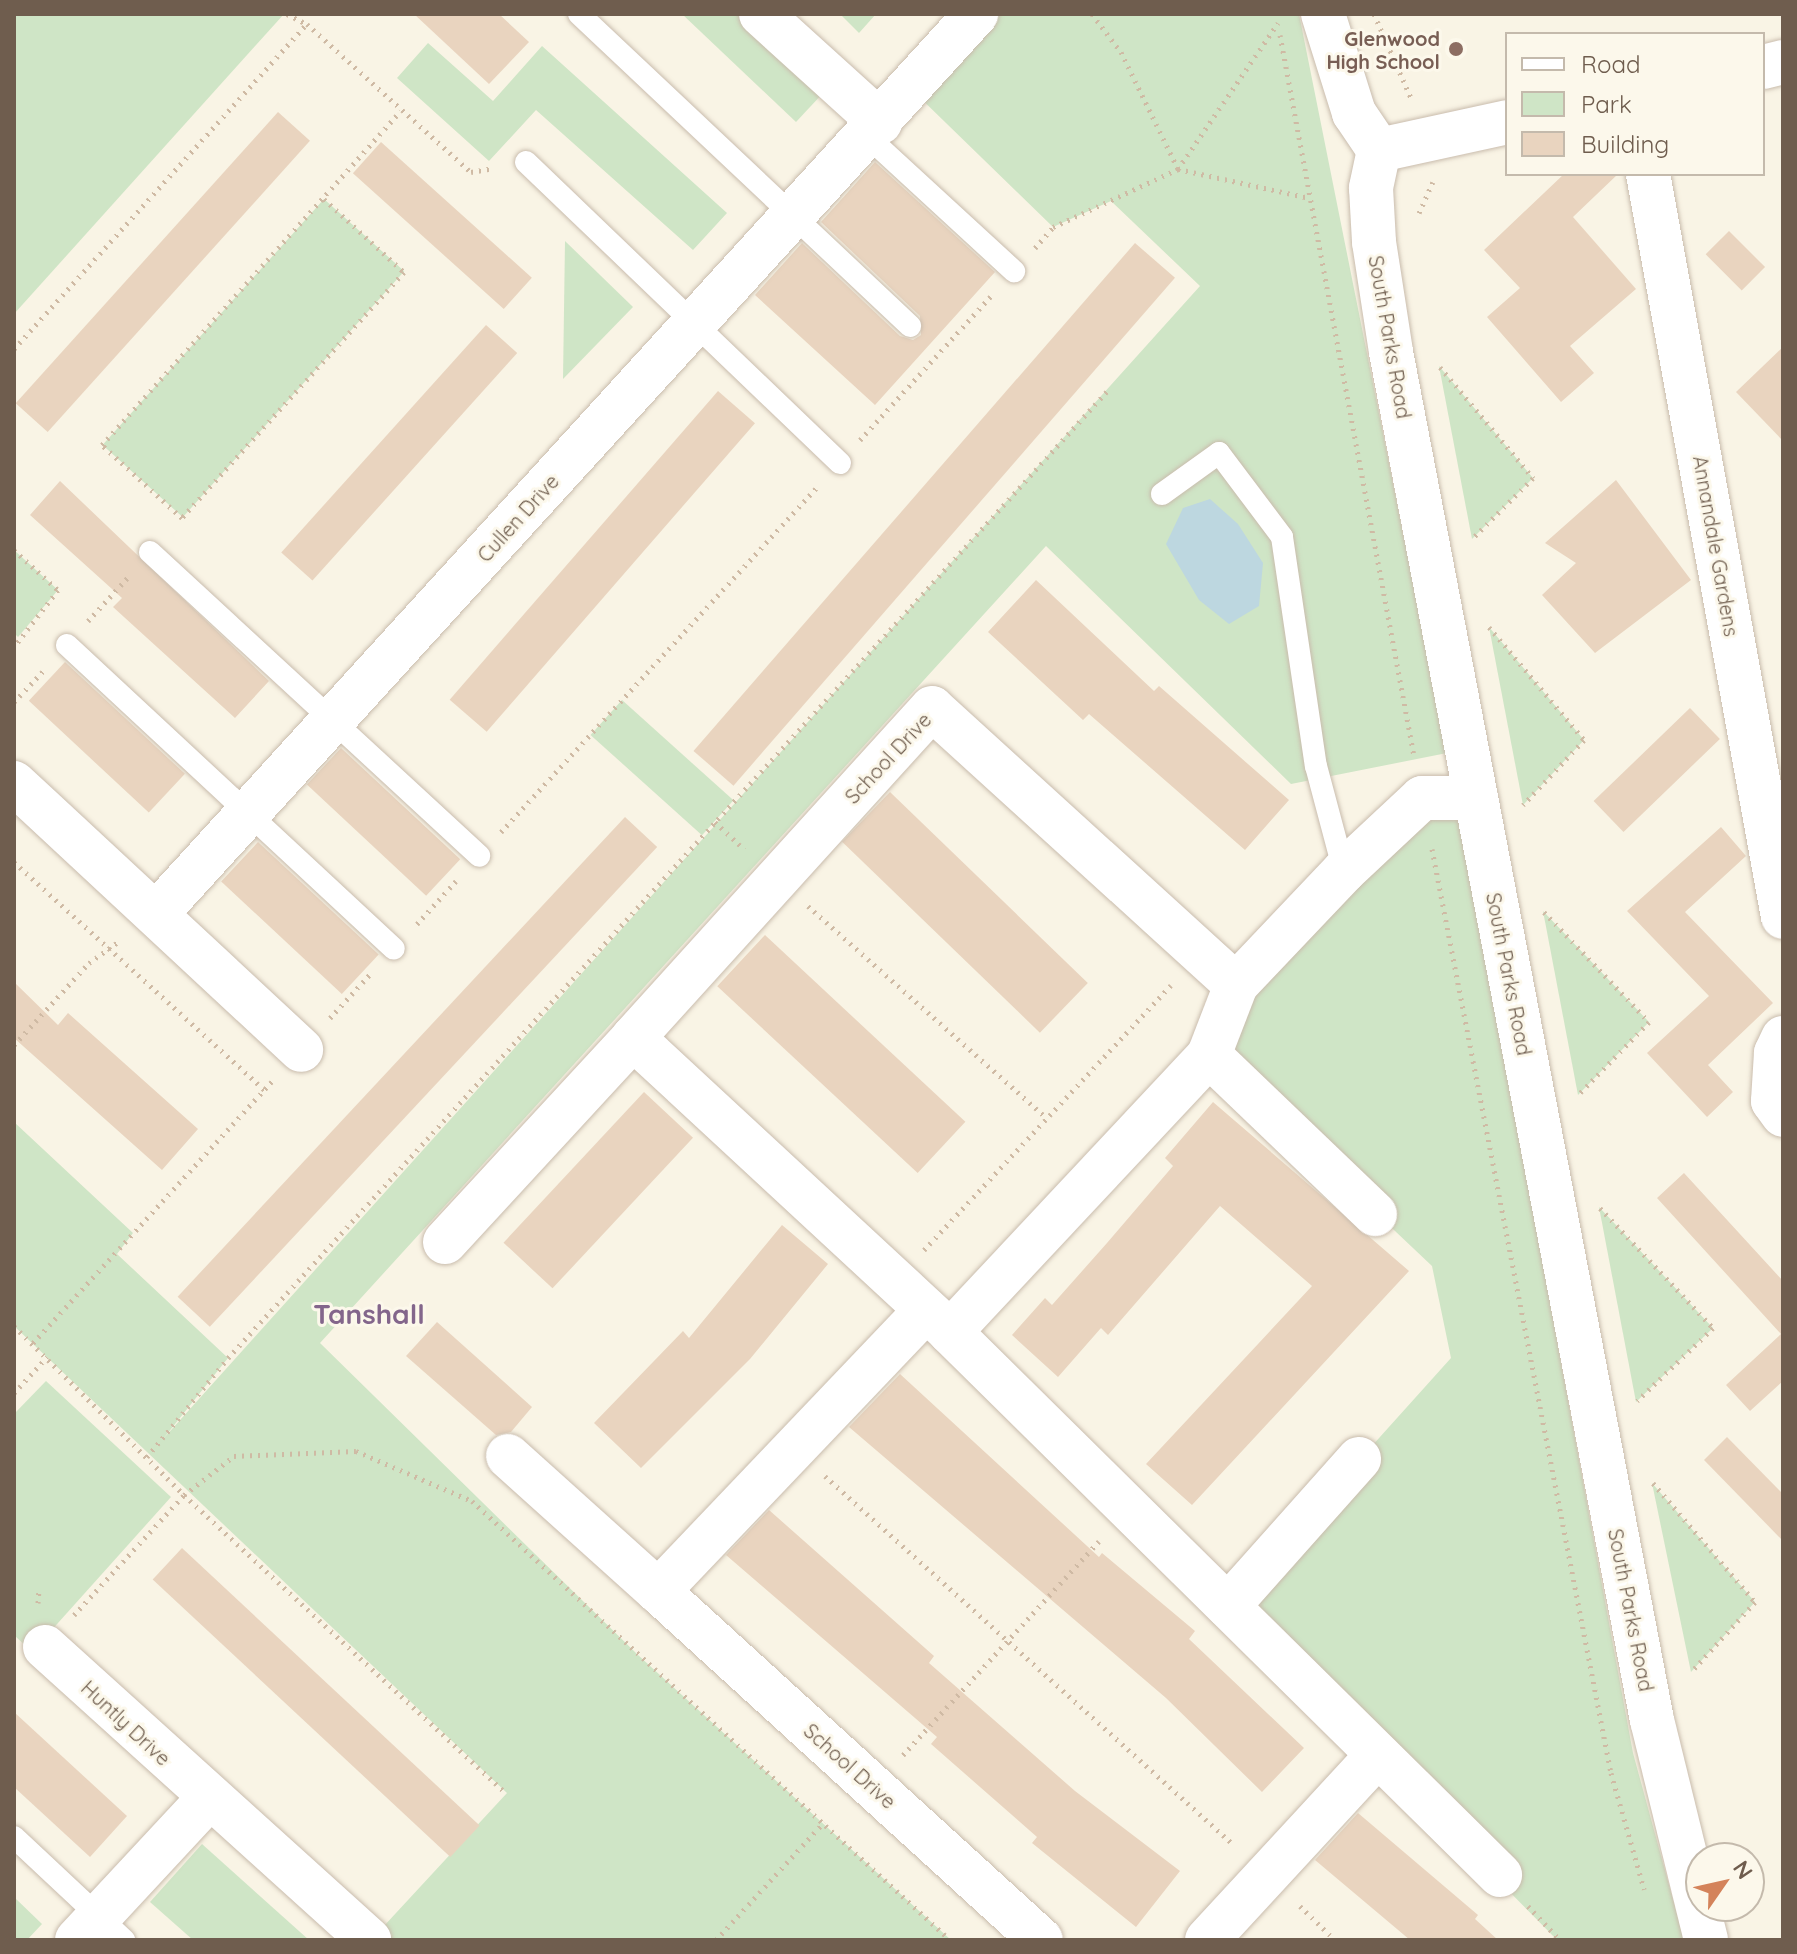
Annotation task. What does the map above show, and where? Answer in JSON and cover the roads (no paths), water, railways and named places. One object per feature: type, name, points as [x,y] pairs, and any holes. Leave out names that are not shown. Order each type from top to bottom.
[{"type":"street","points":[[761,14],[873,129]]},
{"type":"street","name":"Cullen Drive","points":[[156,914],[795,217],[976,14]]},
{"type":"street","points":[[1323,14],[1354,113],[1379,150],[1505,122]]},
{"type":"street","name":"South Parks Road","points":[[1379,150],[1371,188],[1374,242],[1476,798],[1652,1720],[1706,1940]]},
{"type":"street","name":"Annandale Gardens","points":[[1648,176],[1783,917]]},
{"type":"street","name":"School Drive","points":[[445,1242],[932,708],[1236,985]]},
{"type":"street","points":[[14,783],[301,1050]]},
{"type":"street","points":[[658,1591],[795,1449],[924,1307],[1209,1055],[1236,985],[1344,871],[1422,798],[1476,798]]},
{"type":"street","points":[[633,1038],[924,1307],[1500,1875]]},
{"type":"street","points":[[1783,1038],[1776,1053],[1773,1101],[1783,1115]]},
{"type":"street","points":[[1209,1055],[1375,1214]]},
{"type":"street","name":"School Drive","points":[[508,1456],[1041,1940]]},
{"type":"street","points":[[1228,1606],[1359,1459]]},
{"type":"street","name":"Huntly Drive","points":[[45,1647],[208,1799],[369,1940]]},
{"type":"street","points":[[1207,1940],[1377,1756]]},
{"type":"street","points":[[100,1932],[208,1799]]},
{"type":"lane","points":[[579,14],[910,326]]},
{"type":"lane","points":[[873,129],[1014,271]]},
{"type":"lane","points":[[526,162],[840,463]]},
{"type":"lane","points":[[1162,494],[1219,453],[1282,537],[1316,766],[1344,871]]},
{"type":"lane","points":[[150,552],[479,856]]},
{"type":"lane","points":[[67,645],[251,812],[394,949]]},
{"type":"lane","points":[[14,1837],[100,1932]]},
{"type":"water","points":[[1210,499],[1238,524],[1263,563],[1259,606],[1229,624],[1199,600],[1166,544],[1183,508]]},
{"type":"place","name":"Glenwood High School","points":[[1456,49]]},
{"type":"district","name":"Tanshall","points":[[369,1314]]}]
